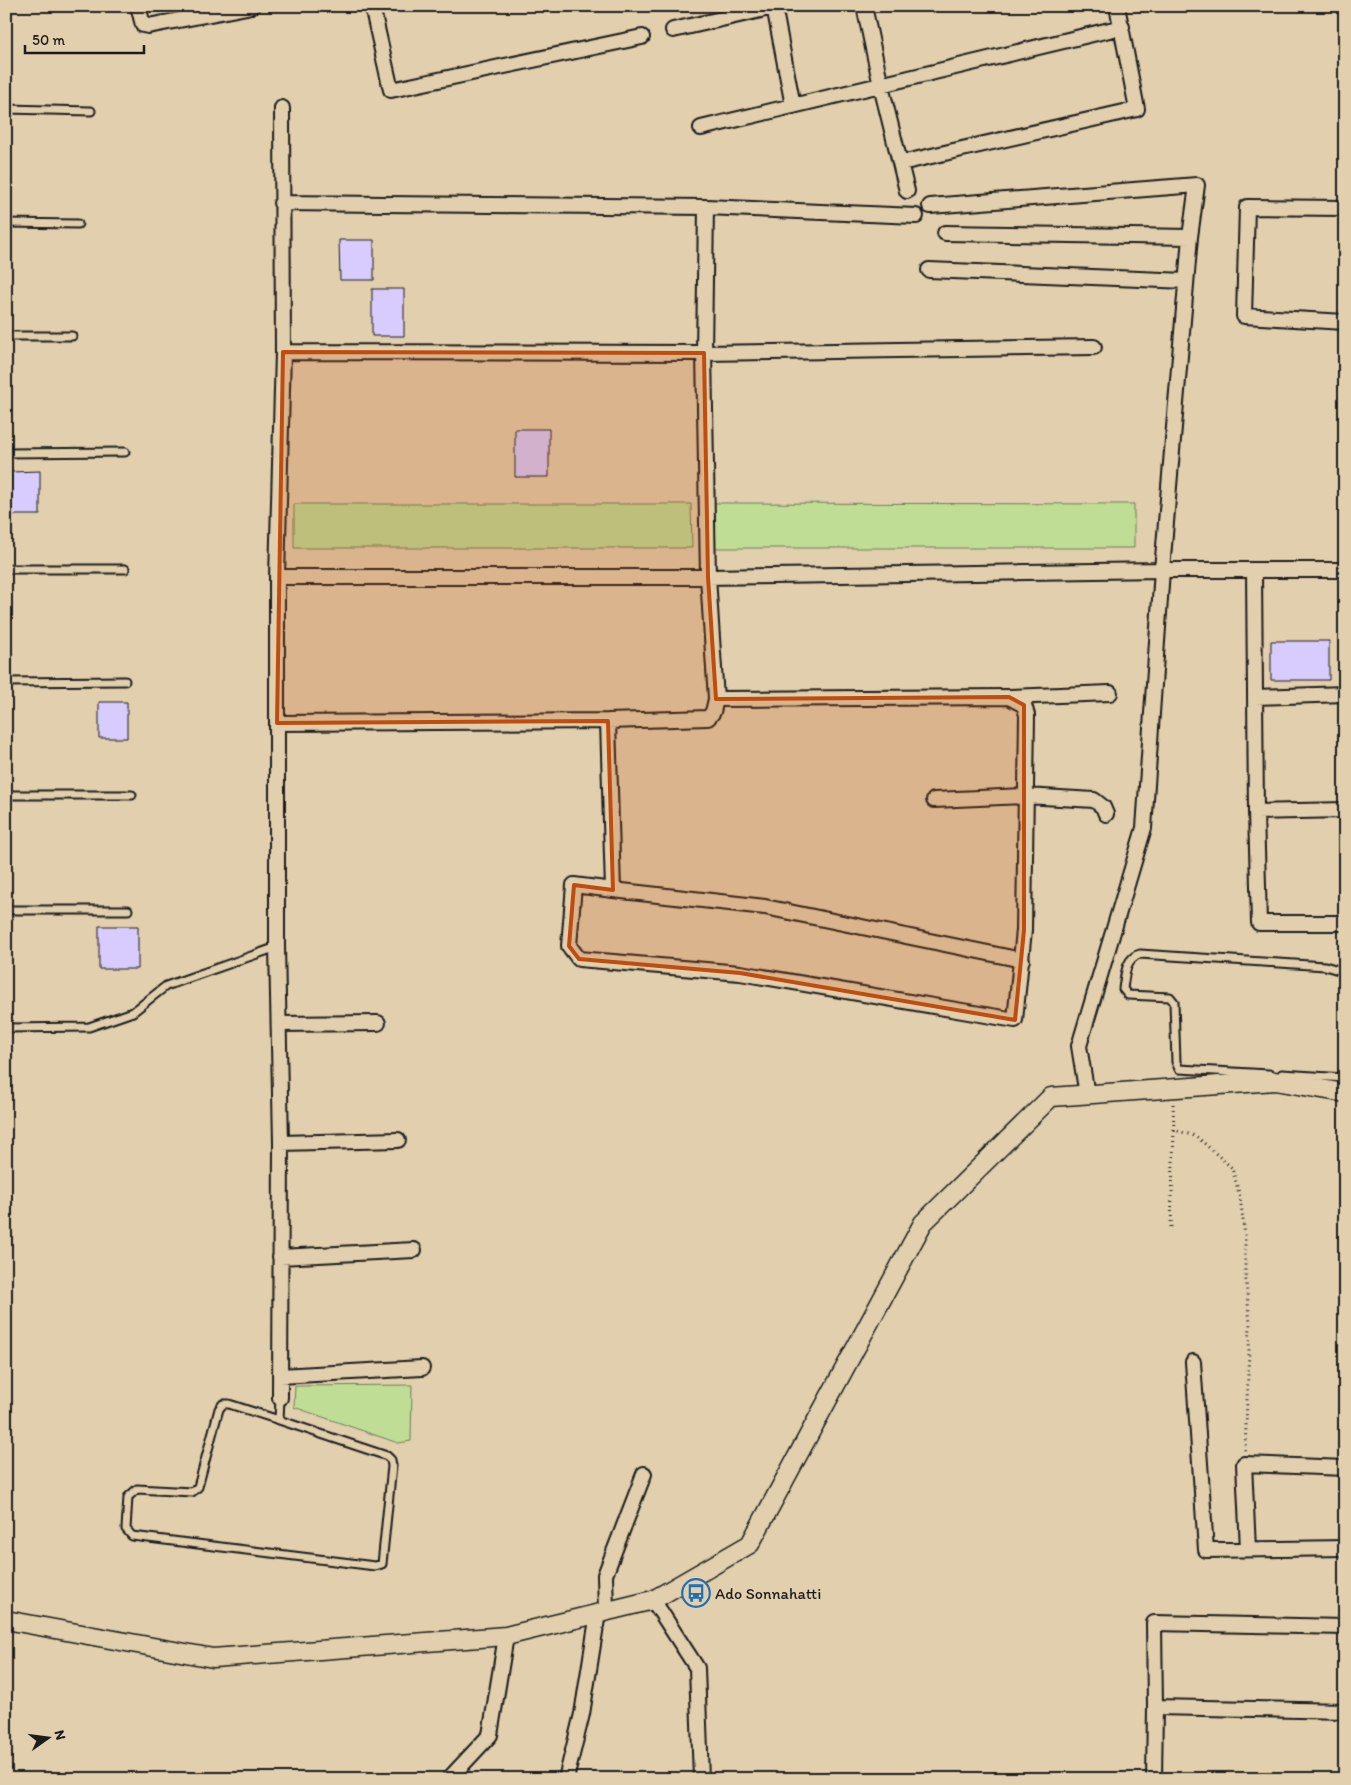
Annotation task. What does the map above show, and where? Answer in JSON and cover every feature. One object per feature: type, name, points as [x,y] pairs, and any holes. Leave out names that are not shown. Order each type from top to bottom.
[{"type":"street","points":[[138,6],[143,25],[148,26],[252,6]]},
{"type":"street","points":[[372,6],[391,90],[642,37]]},
{"type":"street","points":[[673,30],[774,6],[794,106]]},
{"type":"street","points":[[864,6],[881,86],[907,191]]},
{"type":"street","points":[[901,163],[1138,109],[1118,6]]},
{"type":"street","points":[[701,128],[1122,27]]},
{"type":"street","points":[[280,1398],[281,1143],[277,946],[277,577],[283,352],[282,108]]},
{"type":"street","points":[[930,206],[1196,185],[1186,281],[1162,570],[1144,828],[1079,1046],[1087,1095]]},
{"type":"street","points":[[282,203],[706,207],[916,216]]},
{"type":"street","points":[[277,723],[608,721],[708,718],[713,712],[716,699],[708,577],[704,353],[706,207]]},
{"type":"street","points":[[1345,208],[1247,207],[1244,316],[1345,322]]},
{"type":"street","points":[[945,233],[1190,237]]},
{"type":"street","points":[[930,270],[1186,281]]},
{"type":"street","points":[[283,352],[704,353],[1094,347]]},
{"type":"street","points":[[277,577],[708,577],[1162,570],[1345,570]]},
{"type":"street","points":[[1254,571],[1259,923],[1345,923]]},
{"type":"street","points":[[716,699],[1009,697],[1110,693]]},
{"type":"street","points":[[1255,697],[1345,694]]},
{"type":"street","points":[[1009,697],[1024,705],[1027,715],[1024,930],[1022,960],[1015,1020],[740,972],[578,959],[570,946],[574,885],[766,907],[1022,960]]},
{"type":"street","points":[[608,721],[613,890]]},
{"type":"street","points":[[934,800],[1026,796],[1094,800],[1103,807],[1106,814]]},
{"type":"street","points":[[1256,812],[1345,810]]},
{"type":"street","points":[[279,1024],[378,1023]]},
{"type":"street","points":[[6,1620],[213,1658],[506,1636],[653,1600],[750,1544],[924,1223],[1051,1097],[1275,1082],[1345,1094]]},
{"type":"street","points":[[281,1143],[398,1140]]},
{"type":"street","points":[[280,1257],[414,1250]]},
{"type":"street","points":[[1193,1362],[1206,1550],[1345,1548]]},
{"type":"street","points":[[280,1376],[422,1368]]},
{"type":"street","points":[[1248,1549],[1244,1464],[1345,1468]]},
{"type":"street","points":[[566,1779],[582,1714],[602,1612],[605,1574],[644,1474]]},
{"type":"street","points":[[653,1600],[697,1668],[701,1779]]},
{"type":"street","points":[[1154,1779],[1154,1623],[1345,1627]]},
{"type":"street","points":[[449,1779],[490,1734],[506,1636]]},
{"type":"street","points":[[1155,1707],[1345,1711]]},
{"type":"lane","points":[[6,109],[91,111]]},
{"type":"lane","points":[[6,224],[78,224]]},
{"type":"lane","points":[[6,336],[72,336]]},
{"type":"lane","points":[[6,453],[125,452]]},
{"type":"lane","points":[[6,569],[125,569]]},
{"type":"lane","points":[[6,682],[125,681]]},
{"type":"lane","points":[[6,795],[132,795]]},
{"type":"lane","points":[[6,910],[128,910]]},
{"type":"lane","points":[[6,1028],[89,1027],[133,1012],[166,986],[277,946]]},
{"type":"lane","points":[[1345,972],[1324,966],[1140,954],[1134,956],[1129,961],[1125,973],[1124,989],[1128,995],[1170,997],[1174,1002],[1176,1062],[1179,1069],[1345,1078]]},
{"type":"lane","points":[[279,1420],[280,1398]]},
{"type":"lane","points":[[223,1404],[229,1404],[279,1420],[387,1456],[391,1460],[392,1466],[382,1564],[375,1566],[365,1565],[132,1536],[128,1533],[126,1529],[128,1497],[137,1489],[192,1492],[198,1487],[219,1409],[223,1404]]},
{"type":"path","points":[[1171,1227],[1174,1130],[1173,1088]]},
{"type":"path","points":[[1174,1130],[1196,1136],[1232,1168],[1240,1197],[1245,1235],[1245,1271],[1250,1324],[1244,1464]]},
{"type":"highlighted area","points":[[283,352],[704,353],[708,577],[716,699],[1009,697],[1024,705],[1024,930],[1015,1020],[740,973],[579,959],[569,946],[574,885],[613,890],[608,721],[277,723]]},
{"type":"green space","points":[[714,503],[1134,504],[1134,548],[714,548]]},
{"type":"green space","points":[[294,504],[691,504],[692,548],[294,548]]},
{"type":"green space","points":[[412,1385],[411,1441],[398,1443],[294,1407],[295,1386]]},
{"type":"building","points":[[339,240],[374,240],[374,280],[340,280]]},
{"type":"building","points":[[372,289],[404,289],[404,336],[372,336]]},
{"type":"building","points":[[515,429],[549,429],[549,477],[515,477]]},
{"type":"building","points":[[40,471],[40,515],[11,515],[11,472]]},
{"type":"building","points":[[1271,641],[1329,641],[1329,680],[1271,680]]},
{"type":"building","points":[[99,702],[127,702],[127,738],[99,738]]},
{"type":"building","points":[[99,926],[138,926],[138,969],[99,969]]},
{"type":"place","name":"Ado Sonnahatti","points":[[696,1593]]}]
